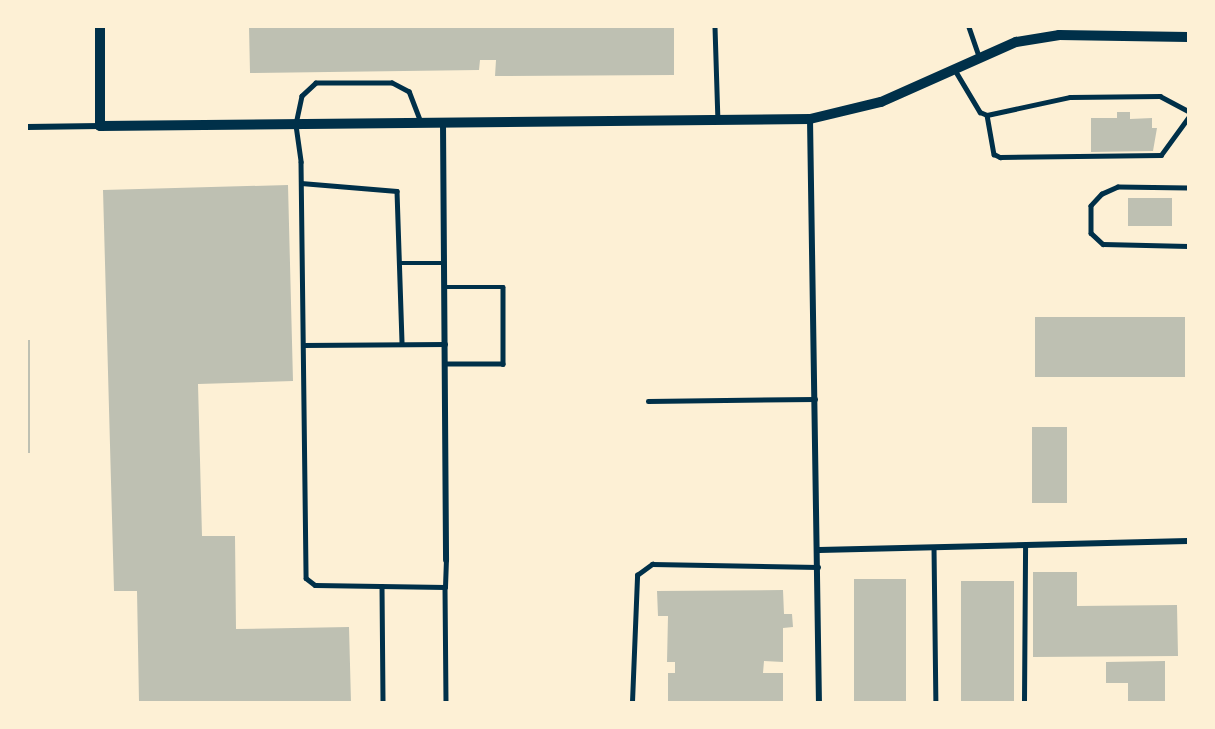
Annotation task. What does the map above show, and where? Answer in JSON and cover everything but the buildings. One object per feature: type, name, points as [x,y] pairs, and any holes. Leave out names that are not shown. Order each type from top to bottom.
[{"type":"street","points":[[100,27],[100,126]]},
{"type":"street","points":[[27,127],[810,118],[881,102],[1016,42],[1059,35],[1188,37]]},
{"type":"street","points":[[810,118],[819,550],[819,702]]},
{"type":"street","points":[[443,123],[446,560]]},
{"type":"street","points":[[819,550],[1188,541]]},
{"type":"lane","points":[[715,27],[718,120]]},
{"type":"lane","points":[[969,27],[980,59]]},
{"type":"lane","points":[[955,70],[980,112],[987,115],[1070,97],[1160,96],[1188,111]]},
{"type":"lane","points":[[421,124],[410,92],[392,83],[316,83],[302,96],[296,124],[301,183],[306,578],[315,585],[445,587]]},
{"type":"lane","points":[[987,115],[994,154],[1000,157],[1161,156],[1188,118]]},
{"type":"lane","points":[[301,183],[397,192],[402,344]]},
{"type":"lane","points":[[1188,188],[1118,187],[1102,194],[1091,206],[1091,232],[1103,244],[1188,246]]},
{"type":"lane","points":[[401,263],[444,263]]},
{"type":"lane","points":[[444,287],[503,287],[503,364],[445,363]]},
{"type":"lane","points":[[303,345],[445,344]]},
{"type":"lane","points":[[648,401],[816,399]]},
{"type":"lane","points":[[1024,545],[1024,702]]},
{"type":"lane","points":[[934,547],[936,702]]},
{"type":"lane","points":[[446,560],[446,702]]},
{"type":"lane","points":[[632,702],[637,575],[652,564],[819,567]]},
{"type":"lane","points":[[382,586],[383,702]]}]
